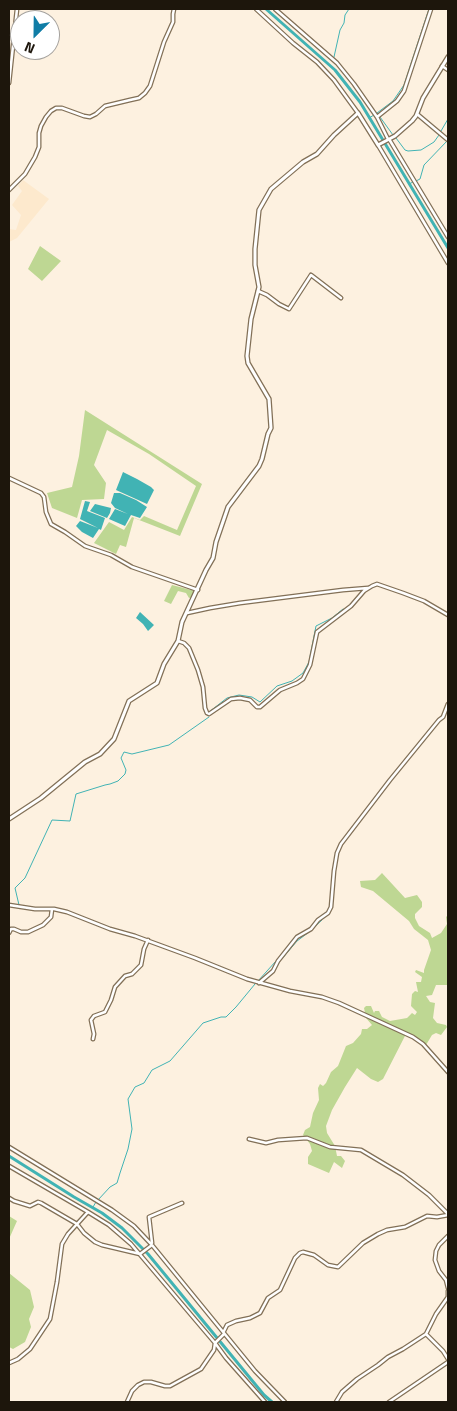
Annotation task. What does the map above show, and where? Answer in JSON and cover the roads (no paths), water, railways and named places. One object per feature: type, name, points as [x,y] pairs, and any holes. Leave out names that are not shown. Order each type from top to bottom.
[{"type":"street","points":[[9,83],[17,9]]},
{"type":"street","points":[[9,190],[25,174],[35,157],[39,147],[41,126],[51,111],[56,108],[62,108],[90,117],[105,106],[139,98],[145,94],[150,86],[164,42],[173,22],[173,9]]},
{"type":"street","points":[[256,9],[334,80],[380,144],[448,263]]},
{"type":"street","points":[[275,9],[337,62],[354,84],[377,117],[388,140],[448,237]]},
{"type":"street","points":[[377,117],[397,101],[404,91],[431,9]]},
{"type":"street","points":[[380,144],[412,121],[423,98],[448,57]]},
{"type":"street","points":[[442,66],[448,70]]},
{"type":"street","points":[[9,819],[41,798],[85,762],[100,754],[114,739],[129,701],[157,683],[164,664],[178,641],[182,622],[213,558],[216,542],[228,507],[259,466],[271,428],[268,399],[248,363],[247,356],[251,319],[259,287],[255,265],[255,249],[259,210],[271,189],[303,162],[317,154],[358,113]]},
{"type":"street","points":[[416,113],[448,140]]},
{"type":"street","points":[[258,291],[289,309],[312,275],[341,298]]},
{"type":"street","points":[[9,478],[41,493],[44,497],[46,512],[51,524],[85,546],[111,555],[132,567],[198,590]]},
{"type":"street","points":[[178,641],[184,643],[189,648],[198,670],[207,713],[211,713],[231,699],[250,700],[257,707],[260,707],[280,690],[303,679],[310,665],[317,632],[346,610],[364,591],[378,584],[424,601],[448,616]]},
{"type":"street","points":[[187,613],[240,603],[369,588]]},
{"type":"street","points":[[259,983],[273,971],[278,961],[297,937],[311,929],[318,920],[328,913],[331,907],[332,884],[337,853],[341,844],[390,780],[443,717],[448,704]]},
{"type":"street","points":[[9,905],[67,912],[110,929],[148,940],[259,983],[330,1000],[413,1037],[423,1044],[448,1072]]},
{"type":"street","points":[[9,933],[11,929],[28,932],[43,925],[51,918],[52,909]]},
{"type":"street","points":[[93,1039],[94,1034],[91,1020],[94,1016],[105,1012],[115,987],[125,976],[132,974],[141,965],[148,940]]},
{"type":"street","points":[[249,1139],[266,1143],[278,1140],[307,1138],[330,1148],[361,1150],[403,1175],[430,1195],[442,1206],[448,1215]]},
{"type":"street","points":[[9,1147],[112,1210],[134,1226],[255,1371],[285,1402]]},
{"type":"street","points":[[9,1166],[88,1212],[116,1231],[141,1253],[226,1358],[265,1402]]},
{"type":"street","points":[[9,1198],[30,1206],[41,1202],[77,1224],[84,1234],[102,1245],[141,1253],[151,1246]]},
{"type":"street","points":[[151,1246],[150,1215],[182,1203]]},
{"type":"street","points":[[9,1363],[18,1359],[30,1349],[50,1319],[62,1244],[68,1234],[88,1212]]},
{"type":"street","points":[[127,1402],[132,1391],[144,1382],[170,1386],[201,1369],[214,1350],[215,1343],[227,1325],[256,1316],[260,1313],[268,1298],[280,1290],[295,1258],[300,1253],[314,1255],[328,1265],[338,1267],[364,1243],[378,1234],[387,1230],[405,1227],[428,1216],[448,1215]]},
{"type":"street","points":[[336,1402],[342,1392],[357,1379],[426,1334],[436,1314],[448,1297],[446,1280],[439,1271],[435,1260],[439,1245],[448,1236]]},
{"type":"street","points":[[389,1402],[448,1360],[443,1351],[426,1334]]},
{"type":"water","points":[[123,472],[154,490],[147,504],[116,490]]},
{"type":"water","points":[[114,493],[120,493],[147,507],[140,518],[131,515],[125,526],[109,519],[115,509],[128,514],[115,508],[111,503]]},
{"type":"water","points":[[85,501],[90,502],[87,511],[105,518],[101,530],[99,529],[93,538],[76,526],[80,521],[98,528],[80,519]]},
{"type":"water","points":[[95,504],[111,508],[107,518],[90,511]]},
{"type":"water","points":[[140,612],[154,625],[148,631],[136,618]]},
{"type":"waterway","points":[[266,9],[335,70],[360,102],[448,248]]},
{"type":"waterway","points":[[334,57],[340,30],[349,9]]},
{"type":"waterway","points":[[377,113],[393,101],[404,85],[429,9]]},
{"type":"waterway","points":[[369,118],[374,115]]},
{"type":"waterway","points":[[380,117],[393,135]]},
{"type":"waterway","points":[[441,131],[448,119]]},
{"type":"waterway","points":[[396,138],[405,150],[408,151],[421,150],[434,142],[439,135]]},
{"type":"waterway","points":[[416,181],[420,179],[424,165],[448,140]]},
{"type":"waterway","points":[[409,184],[413,182]]},
{"type":"waterway","points":[[209,712],[227,698],[239,695],[252,697],[260,702],[277,686],[292,681],[303,673],[309,662],[316,626],[332,618],[343,609]]},
{"type":"waterway","points":[[19,905],[15,888],[25,878],[52,820],[70,821],[76,794],[118,781],[125,774],[126,770],[121,758],[124,752],[132,754],[169,745],[209,717]]},
{"type":"waterway","points":[[281,960],[297,941],[322,920]]},
{"type":"waterway","points":[[258,981],[276,961]]},
{"type":"waterway","points":[[98,1200],[110,1187],[117,1183],[132,1129],[128,1099],[135,1087],[144,1083],[152,1070],[170,1061],[203,1023],[226,1017],[255,984]]},
{"type":"waterway","points":[[9,1156],[102,1213],[122,1228],[148,1254],[264,1395],[272,1402]]},
{"type":"waterway","points":[[93,1207],[96,1202]]}]
